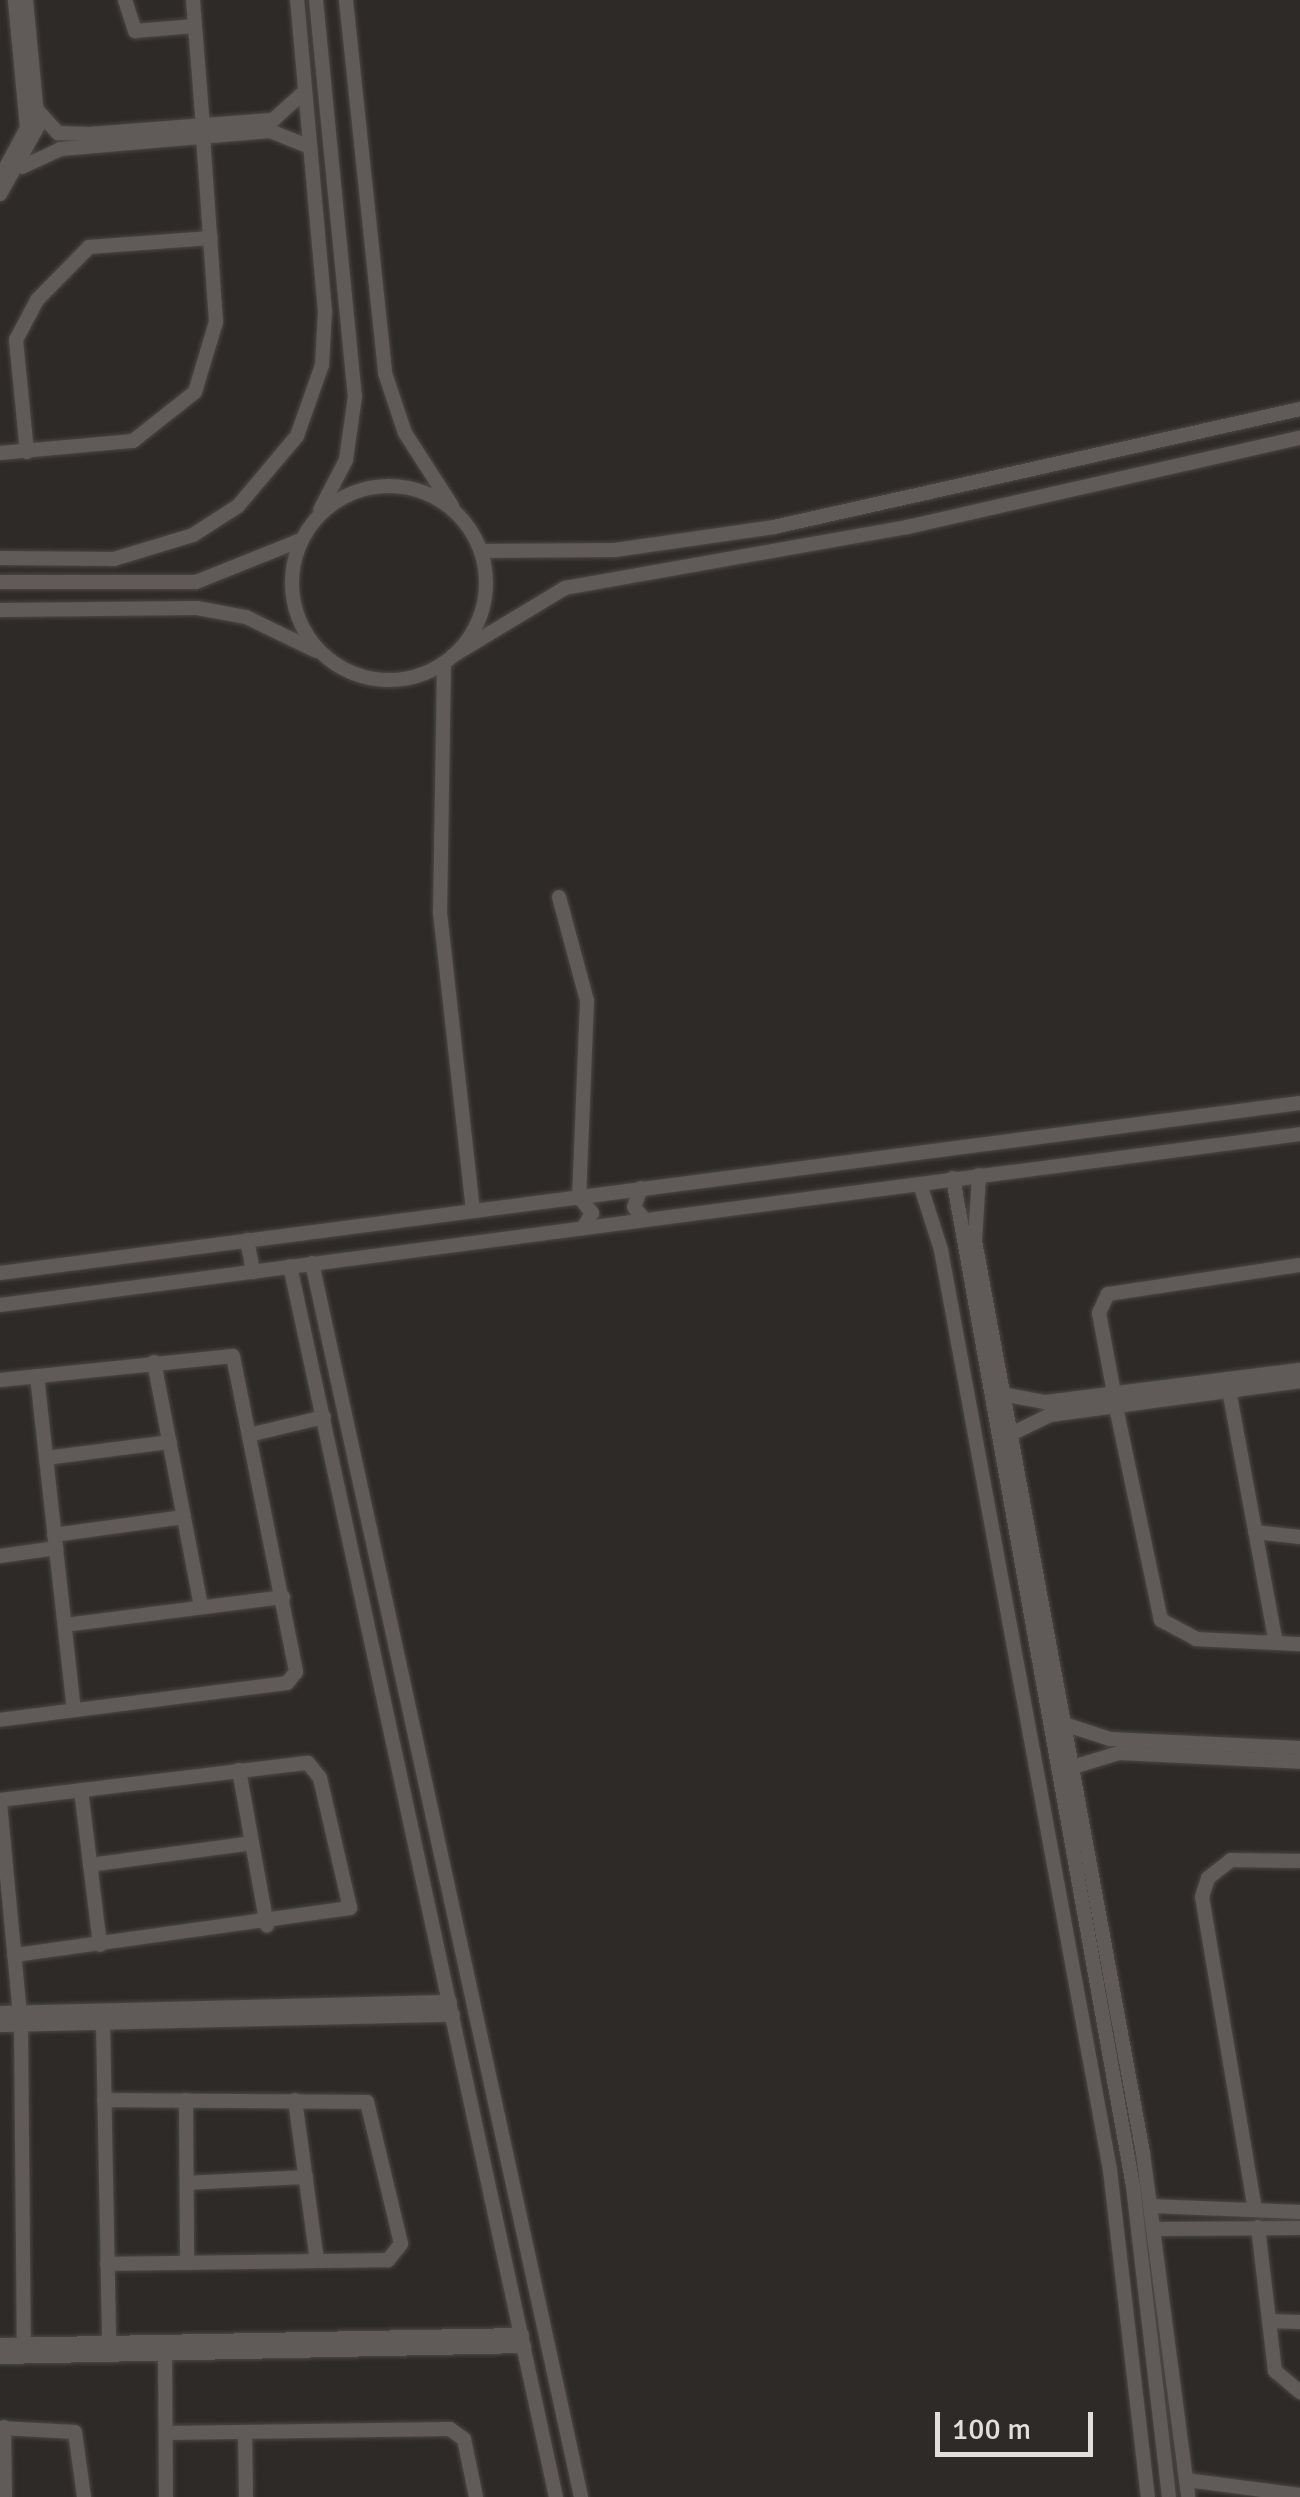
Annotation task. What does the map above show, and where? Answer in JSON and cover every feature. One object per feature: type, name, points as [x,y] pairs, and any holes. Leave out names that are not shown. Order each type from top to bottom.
[{"type":"street","points":[[0,178],[27,128],[14,0]]},
{"type":"street","points":[[0,194],[22,167],[38,111],[26,0]]},
{"type":"street","points":[[125,0],[135,32],[194,26]]},
{"type":"street","points":[[0,452],[133,441],[184,407],[215,340],[192,0]]},
{"type":"street","points":[[0,558],[156,550],[193,535],[266,480],[297,436],[322,365],[310,147],[296,0]]},
{"type":"street","points":[[316,0],[355,418],[346,460],[302,540],[294,602],[326,656]]},
{"type":"street","points":[[346,0],[385,373],[405,433],[481,551],[484,601],[448,659],[440,912],[472,1210]]},
{"type":"street","points":[[0,26],[19,37]]},
{"type":"street","points":[[22,167],[62,149],[281,118],[305,91]]},
{"type":"street","points":[[38,111],[68,136],[280,132],[310,147]]},
{"type":"street","points":[[27,452],[16,340],[49,286],[98,244],[210,238]]},
{"type":"street","points":[[481,551],[614,550],[774,527],[1300,409]]},
{"type":"street","points":[[0,610],[152,609],[246,618],[384,680],[448,659],[565,588],[907,527],[1300,438]]},
{"type":"street","points":[[315,519],[345,496],[382,486],[431,496],[462,518]]},
{"type":"street","points":[[0,582],[153,583],[226,576],[302,540]]},
{"type":"street","points":[[152,609],[153,583]]},
{"type":"street","points":[[559,896],[587,1001],[579,1196],[591,1209],[583,1228]]},
{"type":"street","points":[[0,1273],[1293,1104]]},
{"type":"street","points":[[1293,1104],[1280,1121],[1295,1135]]},
{"type":"street","points":[[1230,1112],[1232,1143]]},
{"type":"street","points":[[0,1305],[1295,1135]]},
{"type":"street","points":[[979,1175],[975,1241],[1151,2206],[1188,2497]]},
{"type":"street","points":[[952,1178],[1044,1712],[1133,2186],[1169,2497]]},
{"type":"street","points":[[920,1184],[1110,2170],[1148,2497]]},
{"type":"street","points":[[641,1188],[634,1207],[646,1220]]},
{"type":"street","points":[[247,1240],[253,1272]]},
{"type":"street","points":[[312,1263],[580,2497]]},
{"type":"street","points":[[290,1266],[556,2497]]},
{"type":"street","points":[[1300,1266],[1108,1294],[1100,1313],[1161,1620],[1196,1639],[1275,1639],[1300,1644]]},
{"type":"street","points":[[0,1380],[230,1353],[253,1434],[296,1667],[287,1683],[0,1720]]},
{"type":"street","points":[[154,1362],[202,1607]]},
{"type":"street","points":[[1009,1435],[1040,1418],[1115,1400],[1300,1370]]},
{"type":"street","points":[[37,1376],[74,1710]]},
{"type":"street","points":[[1002,1394],[1045,1402],[1115,1400],[1300,1381]]},
{"type":"street","points":[[1229,1390],[1275,1639]]},
{"type":"street","points":[[253,1434],[324,1417]]},
{"type":"street","points":[[46,1458],[170,1442]]},
{"type":"street","points":[[0,1556],[184,1517]]},
{"type":"street","points":[[1256,1532],[1300,1537]]},
{"type":"street","points":[[65,1625],[283,1597]]},
{"type":"street","points":[[1025,1715],[1044,1712]]},
{"type":"street","points":[[1064,1724],[1119,1740],[1300,1748]]},
{"type":"street","points":[[1072,1767],[1119,1754],[1300,1762]]},
{"type":"street","points":[[10,1961],[100,1945],[267,1925],[350,1908],[318,1772],[300,1762],[0,1801],[10,1961],[20,2018],[24,2344]]},
{"type":"street","points":[[239,1770],[267,1925]]},
{"type":"street","points":[[81,1790],[100,1945]]},
{"type":"street","points":[[410,1818],[433,1814]]},
{"type":"street","points":[[90,1866],[252,1844]]},
{"type":"street","points":[[1254,2210],[1202,1897],[1208,1878],[1231,1860],[1300,1863]]},
{"type":"street","points":[[0,2025],[20,2018],[451,2008]]},
{"type":"street","points":[[0,2013],[20,2018],[103,2022],[451,2008]]},
{"type":"street","points":[[103,2022],[109,2341]]},
{"type":"street","points":[[104,2100],[360,2099],[372,2108],[401,2244],[388,2260],[106,2264]]},
{"type":"street","points":[[186,2100],[187,2263]]},
{"type":"street","points":[[295,2100],[318,2260]]},
{"type":"street","points":[[187,2184],[306,2177]]},
{"type":"street","points":[[1151,2206],[1300,2212]]},
{"type":"street","points":[[1258,2226],[1276,2371],[1300,2392]]},
{"type":"street","points":[[1154,2229],[1300,2228]]},
{"type":"street","points":[[502,2244],[526,2239]]},
{"type":"street","points":[[1269,2321],[1300,2322]]},
{"type":"street","points":[[0,2346],[109,2341],[523,2341]]},
{"type":"street","points":[[0,2357],[523,2341]]},
{"type":"street","points":[[165,2354],[166,2497]]},
{"type":"street","points":[[5,2497],[2,2428],[75,2432],[84,2497]]},
{"type":"street","points":[[166,2433],[455,2430],[476,2497]]},
{"type":"street","points":[[245,2432],[246,2497]]},
{"type":"street","points":[[1144,2462],[1165,2460]]},
{"type":"street","points":[[1187,2480],[1258,2495],[1300,2495]]}]
